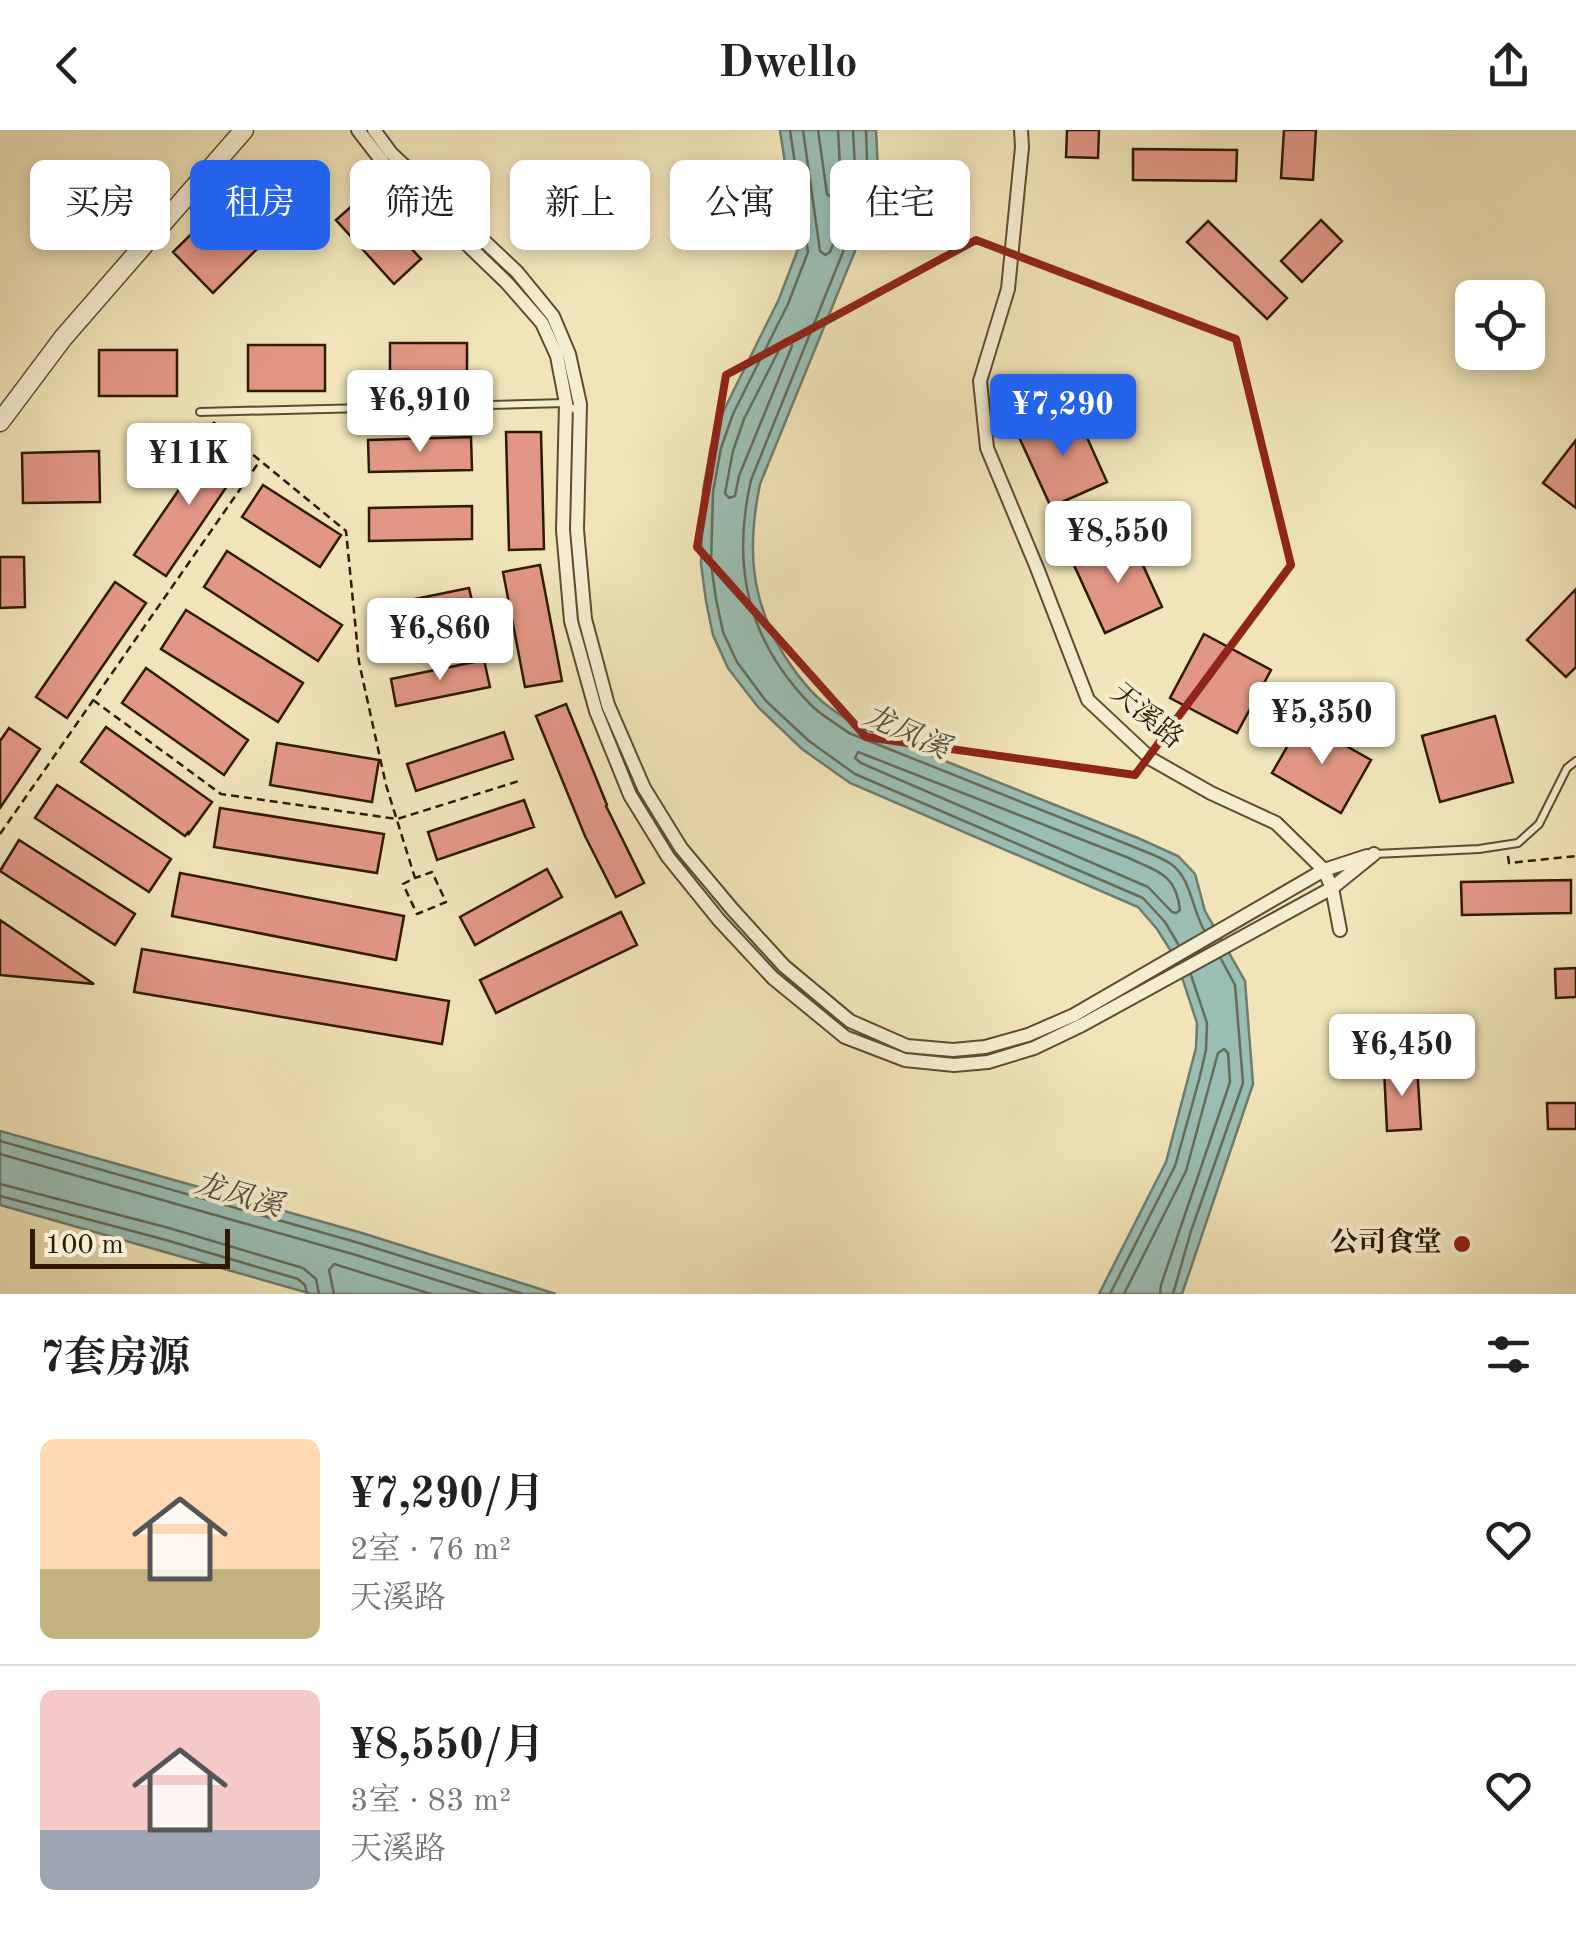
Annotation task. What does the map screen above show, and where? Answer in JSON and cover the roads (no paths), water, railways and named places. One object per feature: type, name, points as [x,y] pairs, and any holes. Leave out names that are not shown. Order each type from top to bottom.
[{"type":"street","points":[[0,422],[63,338],[244,130]]},
{"type":"street","points":[[358,130],[384,165],[507,283],[542,323],[557,356],[566,403],[563,530],[571,622],[596,710],[630,796],[668,858],[719,920],[773,978],[845,1036],[904,1060],[954,1065],[986,1055],[1074,1015],[1324,870],[1374,854]]},
{"type":"street","points":[[374,130],[390,153],[517,272],[553,316],[570,354],[580,414],[577,530],[585,618],[608,704],[644,788],[681,848],[733,910],[784,966],[850,1021],[906,1046],[986,1055],[1034,1048],[1082,1026],[1332,888],[1374,854]]},
{"type":"street","name":"天溪路","points":[[1021,130],[1008,288],[980,382],[987,448],[1088,700],[1151,759],[1276,823],[1324,870]]},
{"type":"street","points":[[1324,870],[1332,888],[1340,930]]},
{"type":"lane","points":[[566,403],[577,390]]},
{"type":"lane","points":[[200,412],[566,403],[580,414]]},
{"type":"lane","points":[[1374,854],[1479,849],[1518,843],[1539,824],[1567,768],[1576,761]]},
{"type":"water","points":[[780,130],[876,130],[877,160],[830,160],[830,250],[855,250],[760,484],[753,551],[764,614],[784,655],[802,680],[855,725],[1138,838],[1178,856],[1195,874],[1205,911],[1245,981],[1253,1084],[1182,1294],[1099,1294],[1166,1162],[1196,1048],[1197,1023],[1176,959],[1157,929],[1138,907],[850,783],[802,749],[758,707],[728,668],[713,635],[701,564],[703,491],[711,446],[798,250],[810,250],[810,160],[785,160]]},
{"type":"water","points":[[0,1131],[362,1233],[556,1294],[312,1294],[0,1205]]},
{"type":"place","name":"公司食堂","points":[[1462,1244]]},
{"type":"water label","name":"龙凤溪","points":[[906,733]]},
{"type":"water label","name":"龙凤溪","points":[[238,1196]]}]
